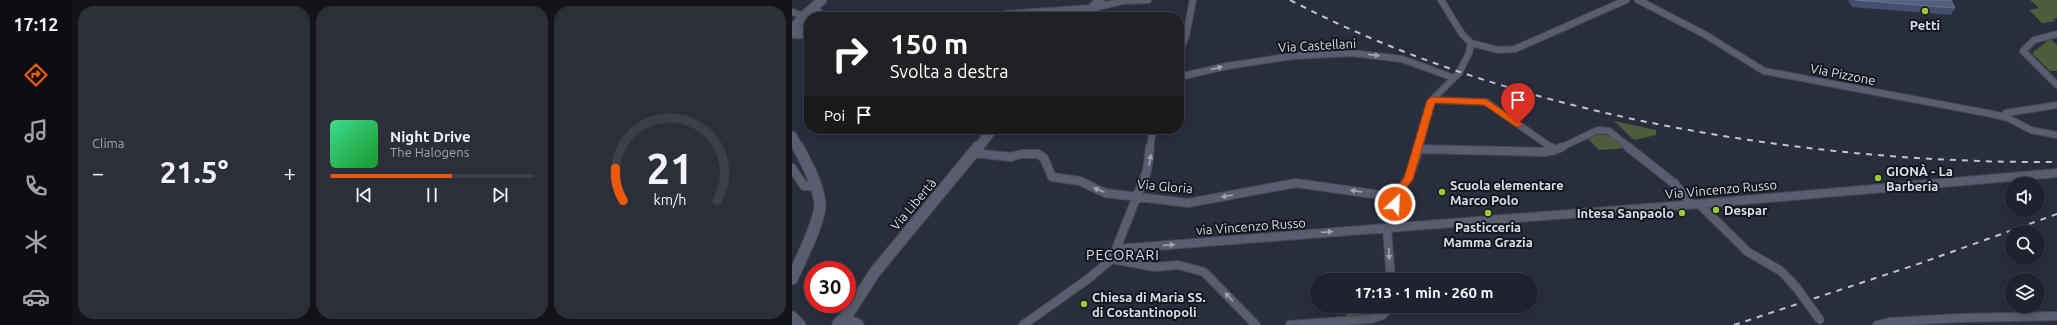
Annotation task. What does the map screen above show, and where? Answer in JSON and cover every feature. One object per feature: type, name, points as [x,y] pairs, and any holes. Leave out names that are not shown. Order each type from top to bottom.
[{"type":"street","points":[[808,12],[823,0]]},
{"type":"street","points":[[819,12],[823,0]]},
{"type":"street","points":[[1089,12],[1100,0]]},
{"type":"street","points":[[1112,0],[1148,0]]},
{"type":"street","points":[[1184,41],[1193,0]]},
{"type":"street","points":[[1441,0],[1462,34],[1471,43],[1496,50],[1507,51],[1515,49],[1557,29],[1626,0]]},
{"type":"street","name":"Via Pizzone","points":[[1638,0],[1704,34],[1750,64],[1764,71],[2008,118],[2031,130],[2057,135]]},
{"type":"street","points":[[1031,12],[1093,8],[1121,1]]},
{"type":"street","points":[[792,12],[804,15],[792,33],[800,34],[804,32]]},
{"type":"street","points":[[792,42],[804,32]]},
{"type":"street","points":[[2057,34],[2039,36],[2023,51],[2057,85]]},
{"type":"street","points":[[1396,227],[1394,197],[1408,179],[1419,148],[1432,100],[1459,73],[1471,43]]},
{"type":"street","name":"Via Castellani","points":[[1184,76],[1227,66],[1293,56],[1351,53],[1402,59],[1454,78]]},
{"type":"street","points":[[1432,100],[1486,102],[1555,150]]},
{"type":"street","points":[[2008,118],[2006,113],[2057,105]]},
{"type":"street","points":[[1419,148],[1545,152],[1555,150],[1598,130],[1609,131],[1674,184],[1748,252],[1781,271],[1796,287],[1822,323]]},
{"type":"street","name":"Via Libertà","points":[[837,324],[857,299],[875,272],[989,134]]},
{"type":"street","points":[[1023,325],[1088,279],[1112,259],[1136,196],[1148,171],[1152,134]]},
{"type":"street","points":[[792,136],[804,156],[816,186],[820,205],[812,235],[792,279]]},
{"type":"street","name":"Via Gloria","points":[[973,153],[1011,157],[1022,154],[1038,154],[1044,158],[1052,176],[1056,179],[1080,181],[1105,193],[1188,203],[1296,183],[1394,197]]},
{"type":"street","points":[[792,168],[804,186],[816,186]]},
{"type":"street","name":"Via Vincenzo Russo","points":[[1387,228],[1695,204],[2057,173]]},
{"type":"street","points":[[1387,228],[1390,273]]},
{"type":"street","name":"via Vincenzo Russo","points":[[1116,249],[1387,228]]},
{"type":"street","points":[[1112,259],[1155,267],[1178,265],[1204,272],[1256,325]]},
{"type":"street","points":[[837,324],[850,320],[858,324],[857,299]]},
{"type":"street","points":[[1290,325],[1308,322],[1366,321],[1380,317],[1386,313]]},
{"type":"street","points":[[1877,325],[1890,322],[1953,318],[2057,316]]},
{"type":"green space","points":[[2030,0],[2057,0],[2057,18],[2053,19],[2056,21],[2042,23],[2029,10],[2039,8]]},
{"type":"green space","points":[[2050,39],[2057,45],[2057,71],[2050,71],[2033,54],[2033,52]]},
{"type":"green space","points":[[1614,121],[1656,130],[1656,135],[1634,140]]},
{"type":"green space","points":[[1599,134],[1611,136],[1625,148],[1599,150],[1588,139]]},
{"type":"green space","points":[[1345,313],[1374,313],[1357,315],[1349,319]]},
{"type":"building","points":[[1855,0],[1951,0],[1955,8]]},
{"type":"railway","points":[[1290,0],[1332,21],[1418,57],[1506,87],[1596,111],[1642,121],[1693,131],[1797,147],[1900,157],[2005,162],[2057,162]]},
{"type":"railway","points":[[1734,325],[1921,263],[2057,214]]},
{"type":"place","name":"Petti","points":[[1925,11]]},
{"type":"place","name":"GIONÀ - La Barberia","points":[[1878,178]]},
{"type":"place","name":"Scuola elementare Marco Polo","points":[[1442,192]]},
{"type":"place","name":"Despar","points":[[1716,210]]},
{"type":"place","name":"Pasticceria Mamma Grazia","points":[[1488,213]]},
{"type":"place","name":"Intesa Sanpaolo","points":[[1682,213]]},
{"type":"place","name":"Chiesa di Maria SS. di Costantinopoli","points":[[1084,304]]},
{"type":"district","name":"PECORARI","points":[[1123,255]]},
{"type":"route","points":[[1395,204],[1394,197],[1408,179],[1416,159],[1432,100],[1447,102],[1486,102],[1494,106],[1518,124]]}]
